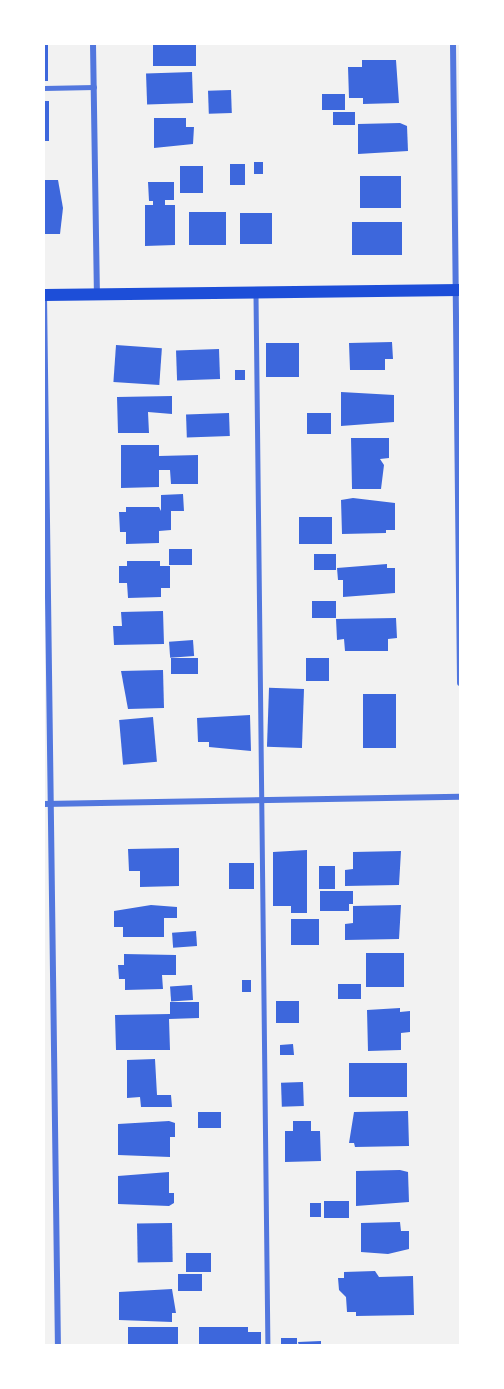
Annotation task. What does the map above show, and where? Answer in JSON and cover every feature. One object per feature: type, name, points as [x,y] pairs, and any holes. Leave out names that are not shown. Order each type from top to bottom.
[{"type":"main road","points":[[44,294],[459,290]]},
{"type":"street","points":[[93,44],[97,294]]},
{"type":"street","points":[[453,44],[459,290],[460,683]]},
{"type":"street","points":[[44,294],[47,804],[58,1346]]},
{"type":"street","points":[[47,804],[460,797]]},
{"type":"lane","points":[[44,88],[94,87]]},
{"type":"lane","points":[[256,292],[268,1346]]},
{"type":"building","points":[[44,44],[48,44],[48,81],[44,81]]},
{"type":"building","points":[[153,44],[196,44],[196,66],[153,66]]},
{"type":"building","points":[[362,60],[396,60],[399,103],[363,104],[363,98],[349,98],[348,67],[362,67]]},
{"type":"building","points":[[192,72],[193,103],[147,105],[146,74]]},
{"type":"building","points":[[231,90],[232,113],[209,114],[208,91]]},
{"type":"building","points":[[322,94],[345,94],[345,110],[322,110]]},
{"type":"building","points":[[44,101],[49,101],[49,141],[44,141]]},
{"type":"building","points":[[333,112],[355,112],[355,125],[333,125]]},
{"type":"building","points":[[154,118],[186,118],[186,127],[194,127],[193,144],[154,148]]},
{"type":"building","points":[[400,123],[407,126],[408,151],[358,154],[358,124]]},
{"type":"building","points":[[254,162],[263,162],[263,174],[254,174]]},
{"type":"building","points":[[230,164],[245,164],[245,185],[230,185]]},
{"type":"building","points":[[180,166],[203,166],[203,193],[180,193]]},
{"type":"building","points":[[360,176],[401,176],[401,208],[360,208]]},
{"type":"building","points":[[44,180],[58,180],[63,208],[60,234],[44,234]]},
{"type":"building","points":[[148,182],[174,182],[174,200],[165,200],[165,205],[175,205],[175,245],[145,246],[145,205],[153,205],[153,201],[149,201]]},
{"type":"building","points":[[189,212],[226,212],[226,245],[189,245]]},
{"type":"building","points":[[240,213],[272,213],[272,244],[240,244]]},
{"type":"building","points":[[352,222],[402,222],[402,255],[352,255]]},
{"type":"building","points":[[392,342],[393,359],[385,359],[385,370],[350,370],[349,343]]},
{"type":"building","points":[[266,343],[299,343],[299,377],[266,377]]},
{"type":"building","points":[[116,345],[162,348],[159,385],[113,382]]},
{"type":"building","points":[[219,349],[220,379],[177,380],[176,351]]},
{"type":"building","points":[[235,370],[245,370],[245,380],[235,380]]},
{"type":"building","points":[[341,392],[394,395],[394,422],[341,426]]},
{"type":"building","points":[[172,396],[172,414],[148,412],[149,433],[118,433],[117,397]]},
{"type":"building","points":[[229,413],[230,436],[187,437],[186,415]]},
{"type":"building","points":[[307,413],[331,413],[331,434],[307,434]]},
{"type":"building","points":[[351,438],[389,438],[389,458],[380,459],[384,465],[381,489],[352,489]]},
{"type":"building","points":[[121,445],[159,445],[159,456],[198,455],[198,484],[171,484],[170,470],[159,470],[159,487],[121,488]]},
{"type":"building","points":[[183,494],[184,511],[171,511],[171,530],[159,531],[159,543],[126,544],[126,532],[120,532],[119,512],[126,512],[126,507],[159,507],[161,511],[161,495]]},
{"type":"building","points":[[353,498],[395,503],[395,530],[386,530],[386,533],[342,534],[341,500]]},
{"type":"building","points":[[299,517],[332,517],[332,544],[299,544]]},
{"type":"building","points":[[169,549],[192,549],[192,565],[169,565]]},
{"type":"building","points":[[314,554],[336,554],[336,570],[314,570]]},
{"type":"building","points":[[127,561],[160,561],[160,566],[170,566],[170,588],[161,588],[161,597],[128,598],[127,583],[119,583],[119,566],[127,566]]},
{"type":"building","points":[[387,564],[387,568],[395,568],[395,593],[343,597],[343,580],[338,580],[337,568]]},
{"type":"building","points":[[312,601],[336,601],[336,618],[312,618]]},
{"type":"building","points":[[163,611],[164,644],[114,645],[113,626],[122,626],[121,612]]},
{"type":"building","points":[[396,618],[397,638],[388,639],[388,651],[345,651],[344,639],[337,640],[336,619]]},
{"type":"building","points":[[193,640],[194,656],[170,658],[169,642]]},
{"type":"building","points":[[171,658],[198,658],[198,674],[171,674]]},
{"type":"building","points":[[306,658],[329,658],[329,681],[306,681]]},
{"type":"building","points":[[163,670],[164,708],[128,709],[121,671]]},
{"type":"building","points":[[269,688],[304,689],[302,748],[267,747]]},
{"type":"building","points":[[363,694],[396,694],[396,748],[363,748]]},
{"type":"building","points":[[250,715],[251,751],[209,747],[209,742],[198,742],[197,718]]},
{"type":"building","points":[[153,717],[157,762],[123,765],[119,720]]},
{"type":"building","points":[[179,848],[179,886],[140,887],[140,871],[129,871],[128,849]]},
{"type":"building","points":[[307,850],[307,913],[291,913],[291,906],[273,906],[273,852]]},
{"type":"building","points":[[401,851],[399,885],[345,886],[345,870],[353,869],[353,852]]},
{"type":"building","points":[[229,863],[254,863],[254,889],[229,889]]},
{"type":"building","points":[[319,866],[335,866],[335,889],[319,889]]},
{"type":"building","points":[[320,891],[353,891],[353,904],[349,904],[349,911],[320,911]]},
{"type":"building","points":[[151,905],[177,907],[177,918],[164,918],[164,937],[123,937],[123,927],[114,927],[114,911]]},
{"type":"building","points":[[401,905],[399,939],[345,940],[345,924],[353,923],[353,906]]},
{"type":"building","points":[[291,919],[319,919],[319,945],[291,945]]},
{"type":"building","points":[[196,931],[197,946],[173,948],[172,933]]},
{"type":"building","points":[[366,953],[404,953],[404,987],[366,987]]},
{"type":"building","points":[[124,954],[176,955],[176,975],[162,975],[163,989],[125,990],[125,979],[119,979],[118,965],[124,965]]},
{"type":"building","points":[[242,980],[251,980],[251,992],[242,992]]},
{"type":"building","points":[[338,984],[361,984],[361,999],[338,999]]},
{"type":"building","points":[[192,985],[193,1000],[171,1001],[170,987]]},
{"type":"building","points":[[276,1001],[299,1001],[299,1023],[276,1023]]},
{"type":"building","points":[[170,1002],[199,1002],[199,1018],[169,1019],[170,1050],[116,1050],[115,1015],[170,1014]]},
{"type":"building","points":[[400,1008],[400,1012],[410,1011],[410,1032],[401,1033],[401,1050],[368,1051],[367,1010]]},
{"type":"building","points":[[293,1044],[294,1055],[280,1055],[280,1045]]},
{"type":"building","points":[[155,1059],[157,1095],[171,1095],[172,1107],[141,1107],[140,1097],[127,1098],[127,1060]]},
{"type":"building","points":[[349,1063],[407,1063],[407,1097],[349,1097]]},
{"type":"building","points":[[303,1082],[304,1106],[282,1107],[281,1083]]},
{"type":"building","points":[[408,1111],[409,1146],[355,1147],[354,1143],[349,1143],[354,1112]]},
{"type":"building","points":[[198,1112],[221,1112],[221,1128],[198,1128]]},
{"type":"building","points":[[169,1121],[175,1123],[175,1137],[170,1137],[170,1157],[118,1155],[118,1124]]},
{"type":"building","points":[[293,1121],[311,1121],[311,1131],[320,1131],[321,1161],[285,1162],[285,1131],[293,1131]]},
{"type":"building","points":[[400,1170],[408,1172],[409,1202],[356,1206],[356,1171]]},
{"type":"building","points":[[169,1172],[169,1193],[174,1193],[174,1203],[169,1206],[118,1204],[118,1176]]},
{"type":"building","points":[[324,1201],[349,1201],[349,1218],[324,1218]]},
{"type":"building","points":[[310,1203],[321,1203],[321,1217],[310,1217]]},
{"type":"building","points":[[400,1222],[401,1231],[409,1231],[409,1249],[388,1254],[361,1252],[361,1223]]},
{"type":"building","points":[[172,1223],[173,1262],[138,1263],[137,1224]]},
{"type":"building","points":[[186,1253],[211,1253],[211,1272],[186,1272]]},
{"type":"building","points":[[375,1271],[379,1277],[413,1276],[414,1315],[356,1316],[356,1312],[347,1312],[346,1297],[339,1290],[338,1278],[344,1278],[344,1272]]},
{"type":"building","points":[[178,1274],[202,1274],[202,1291],[178,1291]]},
{"type":"building","points":[[172,1289],[176,1313],[172,1313],[172,1322],[119,1320],[119,1292]]},
{"type":"building","points":[[128,1327],[178,1327],[178,1346],[128,1346]]},
{"type":"building","points":[[199,1327],[248,1327],[248,1332],[261,1332],[261,1346],[199,1346]]},
{"type":"building","points":[[281,1338],[297,1338],[297,1346],[281,1346]]},
{"type":"building","points":[[321,1341],[321,1346],[299,1346],[298,1342]]}]
